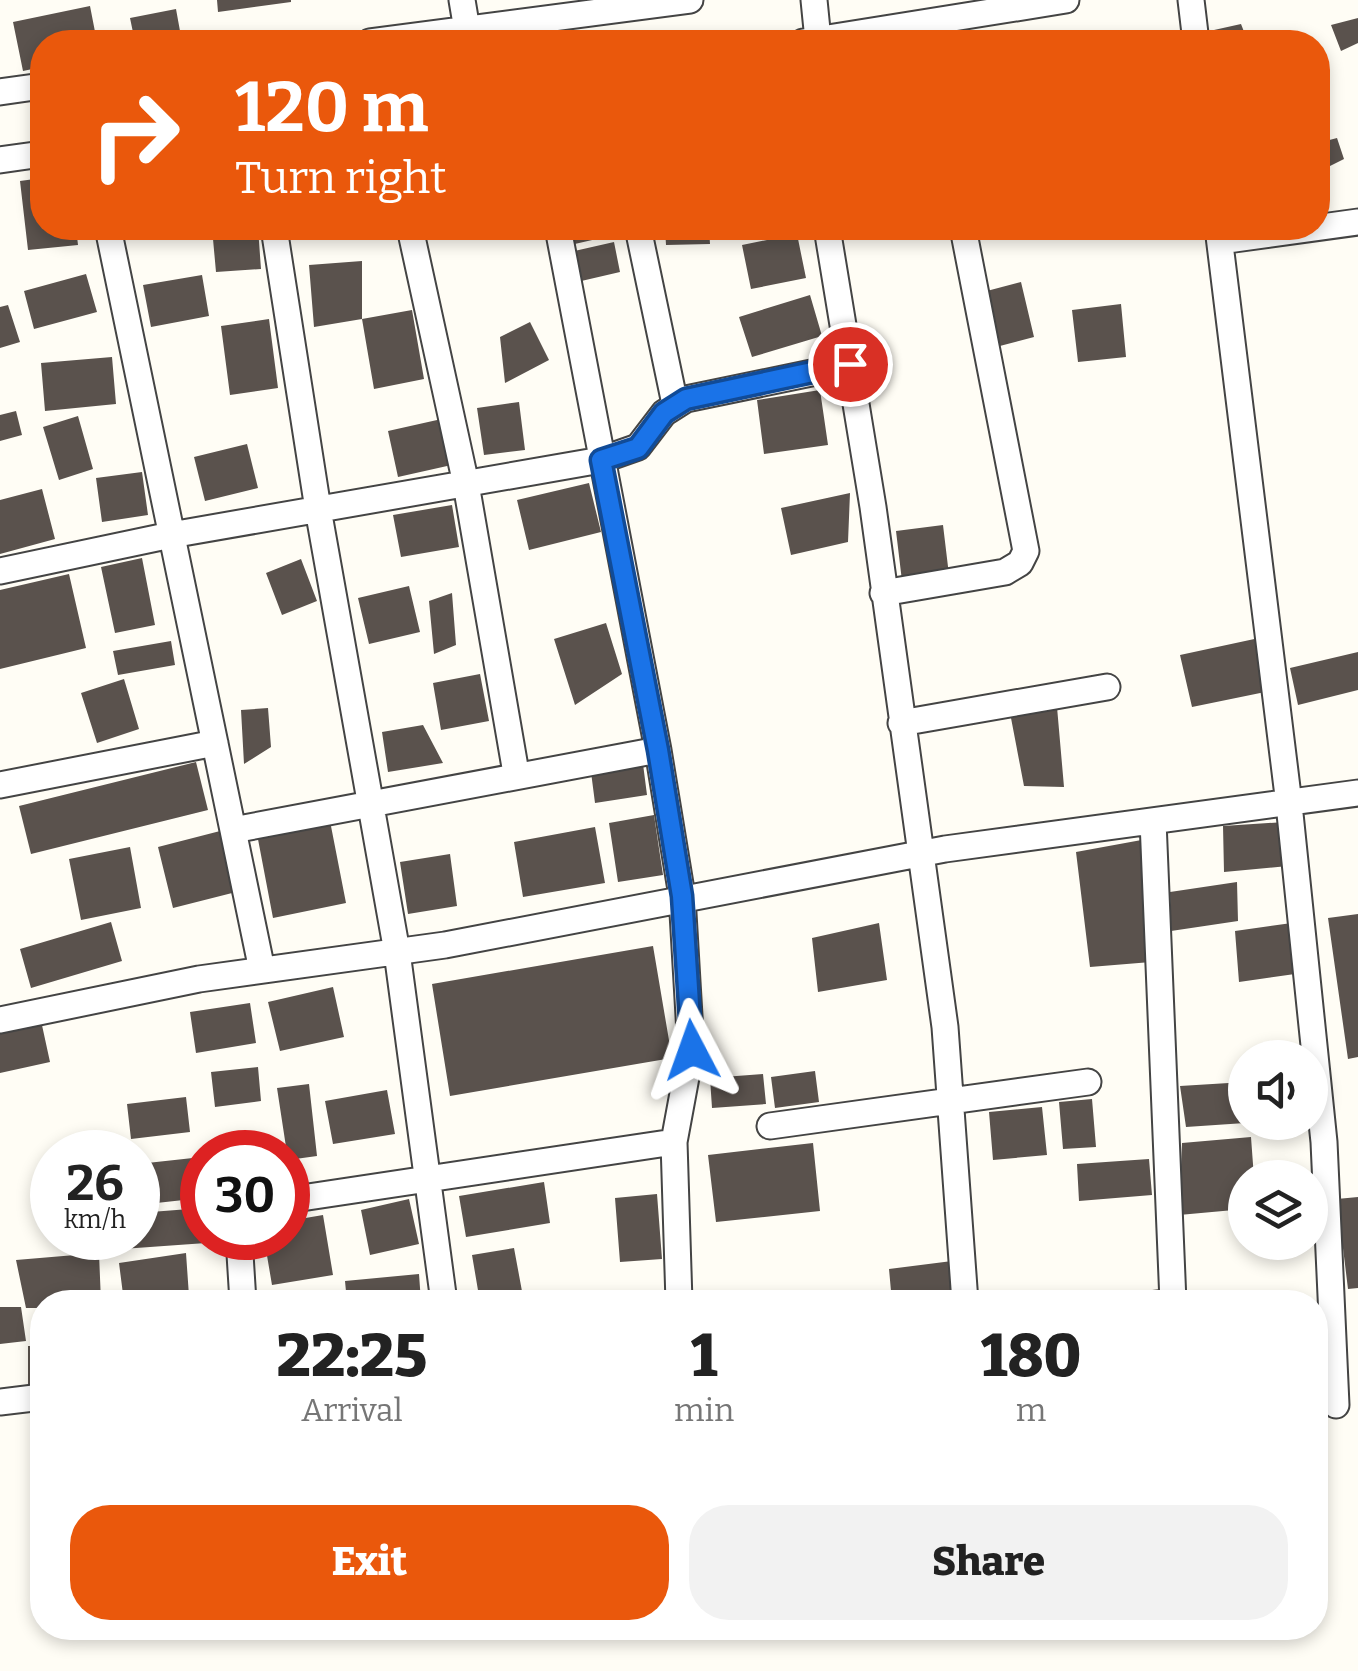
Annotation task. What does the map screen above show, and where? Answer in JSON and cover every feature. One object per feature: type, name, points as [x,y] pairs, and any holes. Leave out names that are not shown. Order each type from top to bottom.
[{"type":"street","points":[[462,0],[467,30],[634,4],[690,0]]},
{"type":"street","points":[[932,30],[1066,0]]},
{"type":"street","points":[[1190,0],[1194,30]]},
{"type":"street","points":[[813,26],[864,30]]},
{"type":"street","points":[[0,92],[30,88]]},
{"type":"street","points":[[0,160],[30,156]]},
{"type":"street","points":[[1330,224],[1358,222]]},
{"type":"street","points":[[110,240],[262,970]]},
{"type":"street","points":[[276,240],[318,509],[398,952],[442,1290]]},
{"type":"street","points":[[413,240],[466,484],[516,773]]},
{"type":"street","points":[[560,240],[658,750],[682,896],[692,1050],[674,1142],[679,1290]]},
{"type":"street","points":[[641,240],[675,404]]},
{"type":"street","points":[[829,240],[920,853],[951,1101],[964,1290]]},
{"type":"street","points":[[883,592],[1005,572],[1020,563],[1026,551],[965,240]]},
{"type":"street","points":[[1220,240],[1289,804],[1324,1142],[1336,1405]]},
{"type":"street","points":[[0,571],[171,535],[601,460],[638,448],[675,404],[850,364]]},
{"type":"street","points":[[901,723],[1106,687]]},
{"type":"street","points":[[0,786],[215,743]]},
{"type":"street","points":[[233,830],[516,773],[658,750]]},
{"type":"street","points":[[0,1020],[262,970],[398,952],[920,853],[1358,793]]},
{"type":"street","points":[[1153,821],[1173,1290]]},
{"type":"street","points":[[770,1126],[1088,1082]]},
{"type":"street","points":[[310,1196],[674,1142]]},
{"type":"street","points":[[240,1260],[242,1290]]},
{"type":"street","points":[[0,1402],[30,1398]]},
{"type":"building","points":[[217,0],[291,0],[291,2],[218,12]]},
{"type":"building","points":[[90,6],[95,30],[30,30],[30,70],[23,71],[13,22]]},
{"type":"building","points":[[176,9],[180,30],[132,30],[130,18]]},
{"type":"building","points":[[1358,18],[1358,43],[1341,51],[1331,25]]},
{"type":"building","points":[[1241,24],[1243,30],[1214,30]]},
{"type":"building","points":[[1337,138],[1344,159],[1330,166],[1330,140]]},
{"type":"building","points":[[30,180],[30,240],[77,240],[78,245],[28,250],[20,181]]},
{"type":"building","points":[[213,240],[259,240],[261,269],[216,272]]},
{"type":"building","points":[[565,240],[592,240],[566,246]]},
{"type":"building","points":[[666,240],[710,240],[710,244],[666,245]]},
{"type":"building","points":[[798,240],[806,278],[751,289],[742,245]]},
{"type":"building","points":[[614,242],[620,272],[577,282],[570,252]]},
{"type":"building","points":[[362,261],[362,319],[314,327],[309,265]]},
{"type":"building","points":[[86,274],[97,312],[34,329],[24,291]]},
{"type":"building","points":[[202,275],[209,316],[151,327],[143,285]]},
{"type":"building","points":[[1021,282],[1034,337],[996,347],[983,292]]},
{"type":"building","points":[[810,295],[822,336],[752,357],[739,317]]},
{"type":"building","points":[[1121,304],[1126,357],[1078,362],[1072,310]]},
{"type":"building","points":[[8,305],[20,342],[0,348],[0,307]]},
{"type":"building","points":[[412,310],[424,379],[374,389],[362,319]]},
{"type":"building","points":[[269,319],[278,388],[230,395],[221,326]]},
{"type":"building","points":[[530,322],[549,360],[505,383],[500,337]]},
{"type":"building","points":[[112,357],[116,404],[45,411],[41,363]]},
{"type":"building","points":[[820,390],[828,445],[764,454],[757,400]]},
{"type":"building","points":[[519,402],[525,450],[484,455],[477,408]]},
{"type":"building","points":[[16,411],[22,435],[0,441],[0,415]]},
{"type":"building","points":[[78,416],[93,469],[59,480],[43,427]]},
{"type":"building","points":[[446,418],[456,464],[398,477],[388,431]]},
{"type":"building","points":[[247,444],[258,488],[205,501],[194,457]]},
{"type":"building","points":[[142,472],[148,515],[102,522],[96,478]]},
{"type":"building","points":[[589,483],[601,532],[529,550],[517,500]]},
{"type":"building","points":[[42,489],[55,539],[0,554],[0,500]]},
{"type":"building","points":[[850,493],[848,542],[791,555],[781,508]]},
{"type":"building","points":[[452,505],[459,547],[401,557],[393,515]]},
{"type":"building","points":[[943,525],[949,575],[902,581],[896,531]]},
{"type":"building","points":[[142,558],[155,625],[115,633],[101,567]]},
{"type":"building","points":[[301,559],[317,601],[282,615],[266,573]]},
{"type":"building","points":[[69,574],[86,648],[0,669],[0,590]]},
{"type":"building","points":[[409,586],[420,632],[369,644],[358,598]]},
{"type":"building","points":[[452,593],[456,645],[434,654],[429,601]]},
{"type":"building","points":[[606,623],[622,674],[575,705],[554,639]]},
{"type":"building","points":[[1259,638],[1270,691],[1192,707],[1180,655]]},
{"type":"building","points":[[171,641],[175,665],[118,675],[113,651]]},
{"type":"building","points":[[1358,652],[1358,690],[1298,705],[1290,668]]},
{"type":"building","points":[[480,674],[489,721],[441,730],[433,683]]},
{"type":"building","points":[[124,679],[139,729],[97,743],[81,693]]},
{"type":"building","points":[[1057,707],[1064,787],[1024,786],[1011,718]]},
{"type":"building","points":[[268,708],[271,747],[244,764],[241,710]]},
{"type":"building","points":[[423,725],[443,763],[388,772],[382,732]]},
{"type":"building","points":[[196,762],[208,810],[31,854],[19,806]]},
{"type":"building","points":[[643,764],[647,795],[595,803],[591,772]]},
{"type":"building","points":[[654,815],[663,875],[618,882],[609,823]]},
{"type":"building","points":[[330,821],[346,903],[273,918],[257,834]]},
{"type":"building","points":[[1285,822],[1288,866],[1224,872],[1223,826]]},
{"type":"building","points":[[595,827],[605,883],[523,897],[514,842]]},
{"type":"building","points":[[224,830],[240,891],[173,908],[158,847]]},
{"type":"building","points":[[1147,839],[1151,962],[1090,967],[1076,852]]},
{"type":"building","points":[[130,847],[141,908],[81,920],[69,859]]},
{"type":"building","points":[[450,854],[457,906],[408,914],[400,862]]},
{"type":"building","points":[[1237,882],[1238,921],[1171,931],[1170,892]]},
{"type":"building","points":[[1358,914],[1358,1057],[1348,1059],[1328,918]]},
{"type":"building","points":[[111,922],[122,961],[31,988],[20,949]]},
{"type":"building","points":[[1299,922],[1302,973],[1239,982],[1235,931]]},
{"type":"building","points":[[879,923],[887,980],[818,992],[812,938]]},
{"type":"building","points":[[653,946],[672,1058],[450,1096],[432,984]]},
{"type":"building","points":[[333,987],[344,1037],[280,1051],[268,1002]]},
{"type":"building","points":[[250,1003],[256,1043],[196,1053],[190,1012]]},
{"type":"building","points":[[40,1016],[50,1062],[0,1073],[0,1024]]},
{"type":"building","points":[[258,1067],[261,1101],[215,1107],[211,1072]]},
{"type":"building","points":[[815,1071],[819,1102],[775,1108],[771,1077]]},
{"type":"building","points":[[763,1074],[766,1104],[712,1108],[710,1078]]},
{"type":"building","points":[[1228,1083],[1228,1124],[1186,1127],[1180,1086]]},
{"type":"building","points":[[309,1084],[317,1156],[310,1157],[310,1130],[283,1130],[277,1088]]},
{"type":"building","points":[[387,1090],[395,1134],[333,1144],[325,1101]]},
{"type":"building","points":[[186,1097],[190,1130],[160,1136],[160,1130],[130,1130],[127,1104]]},
{"type":"building","points":[[1092,1099],[1096,1147],[1063,1149],[1059,1102]]},
{"type":"building","points":[[1042,1107],[1047,1155],[993,1160],[989,1112]]},
{"type":"building","points":[[1251,1140],[1253,1160],[1228,1160],[1228,1211],[1179,1215],[1182,1143]]},
{"type":"building","points":[[813,1143],[820,1211],[716,1222],[708,1155]]},
{"type":"building","points":[[180,1159],[180,1200],[160,1203],[160,1162]]},
{"type":"building","points":[[1149,1159],[1152,1195],[1079,1201],[1077,1164]]},
{"type":"building","points":[[544,1182],[550,1223],[466,1237],[459,1196]]},
{"type":"building","points":[[657,1194],[662,1259],[620,1262],[615,1198]]},
{"type":"building","points":[[1358,1197],[1358,1288],[1348,1289],[1337,1199]]},
{"type":"building","points":[[409,1199],[419,1244],[370,1255],[361,1210]]},
{"type":"building","points":[[180,1210],[180,1245],[160,1246],[160,1211]]},
{"type":"building","points":[[323,1215],[333,1275],[272,1285],[268,1260],[310,1260],[310,1217]]},
{"type":"building","points":[[514,1248],[522,1290],[478,1290],[472,1255]]},
{"type":"building","points":[[180,1254],[180,1260],[186,1260],[189,1290],[122,1290],[119,1263],[160,1260]]},
{"type":"building","points":[[16,1260],[99,1260],[101,1290],[30,1290],[30,1308],[26,1308]]},
{"type":"building","points":[[960,1260],[961,1290],[891,1290],[889,1269]]},
{"type":"building","points":[[419,1274],[420,1290],[346,1290],[345,1281]]},
{"type":"building","points":[[0,1307],[21,1307],[26,1341],[0,1344]]},
{"type":"building","points":[[28,1346],[30,1346],[30,1388]]},
{"type":"route","points":[[692,1050],[682,896],[658,750],[601,460],[638,448],[664,413],[686,399],[850,364]]}]
